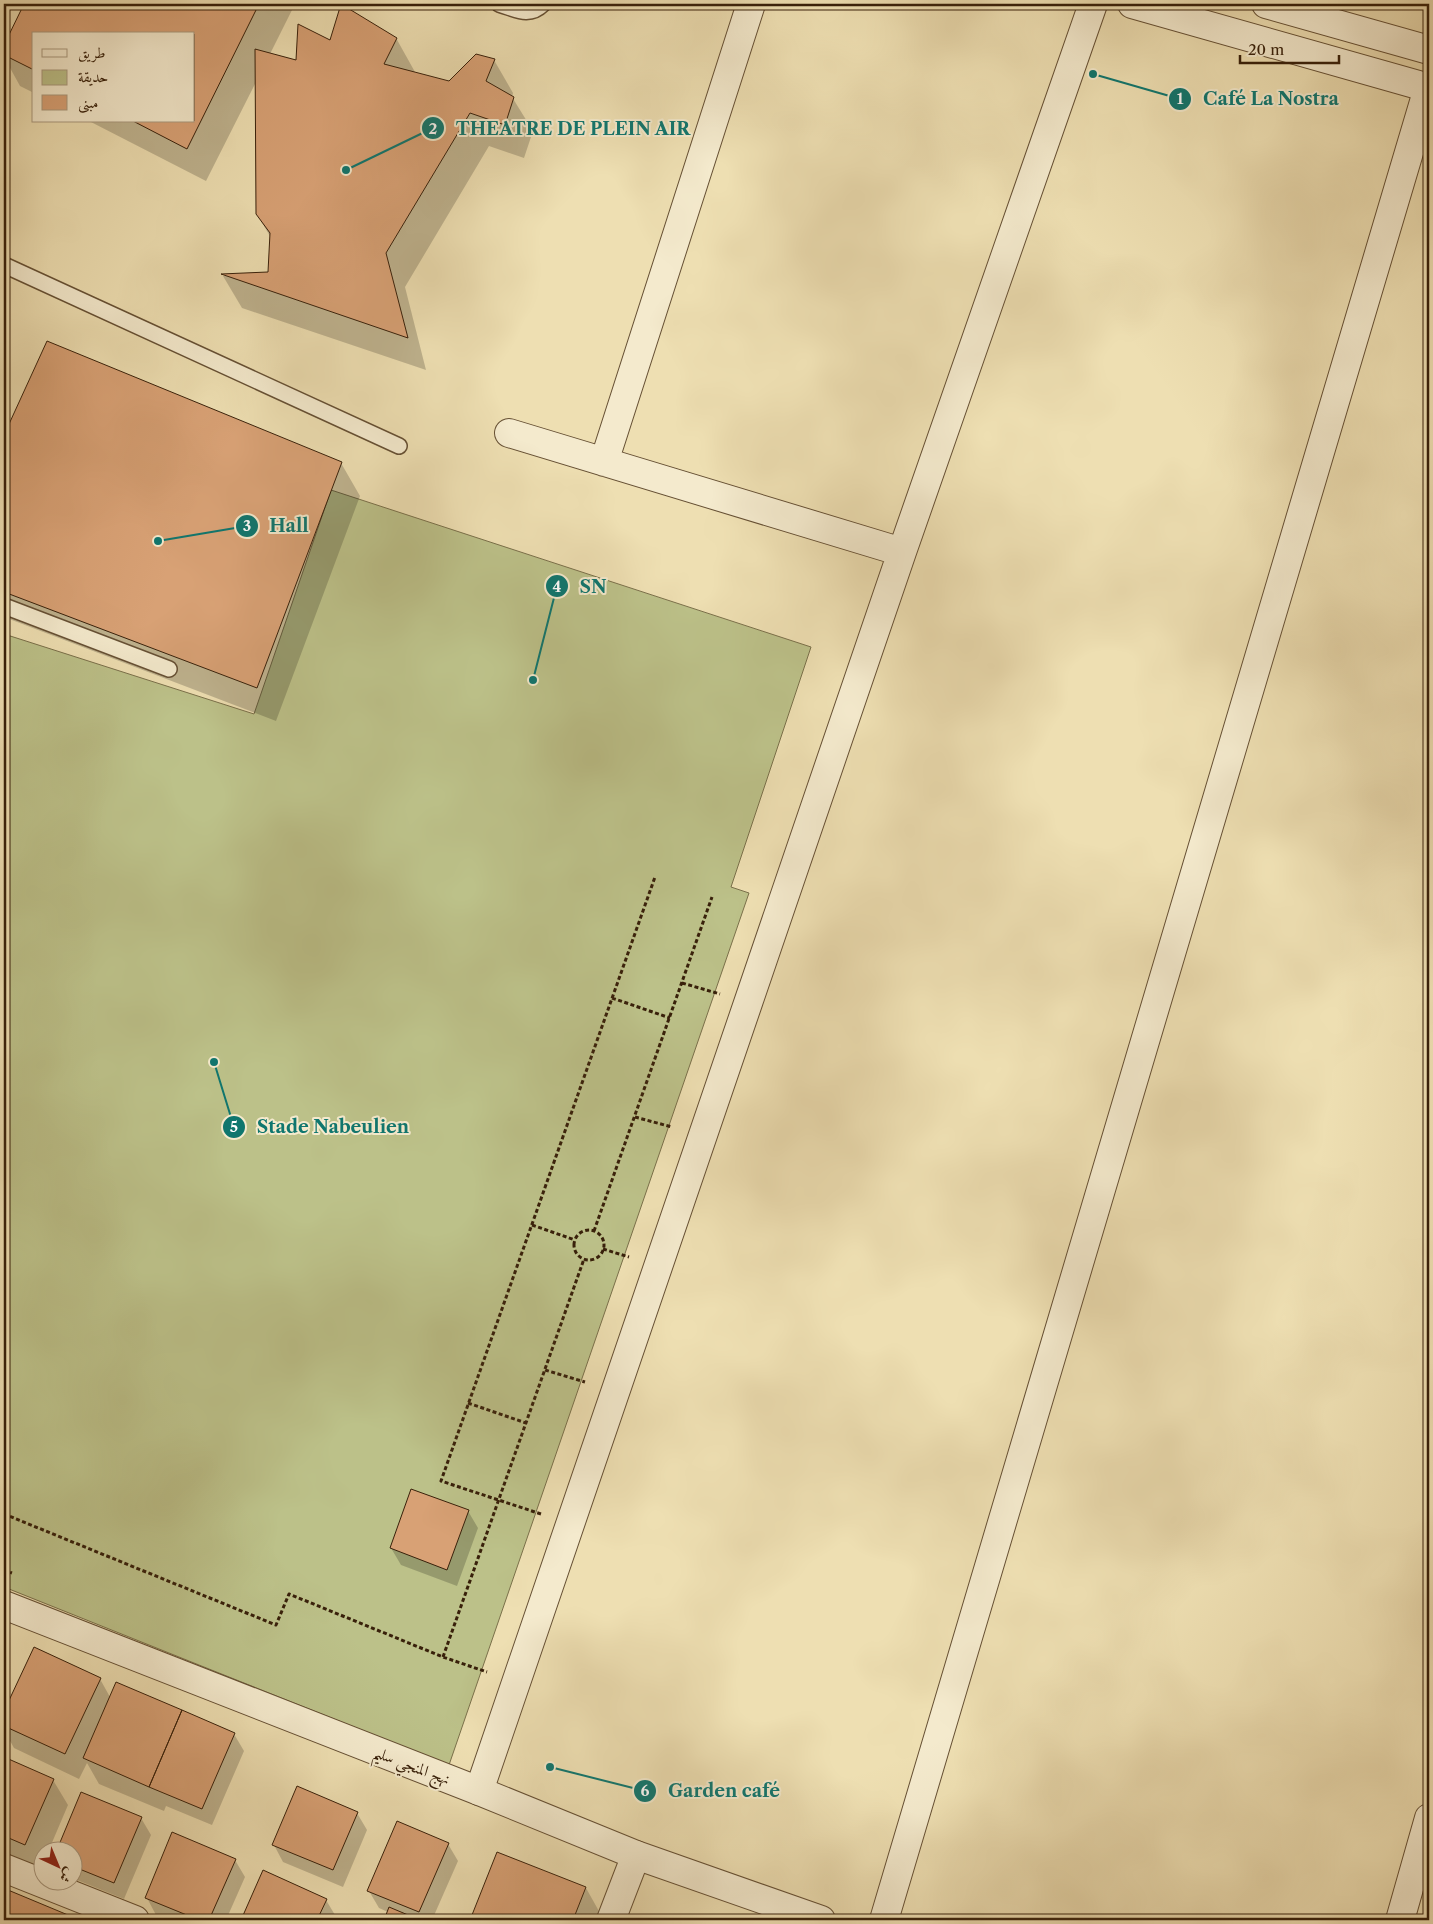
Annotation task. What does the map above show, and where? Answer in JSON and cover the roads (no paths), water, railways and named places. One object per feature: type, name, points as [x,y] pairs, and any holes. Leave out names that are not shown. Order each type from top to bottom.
[{"type":"street","points":[[604,462],[751,4]]},
{"type":"street","points":[[479,1791],[902,552],[1093,4]]},
{"type":"street","points":[[884,1920],[1429,87],[1132,4]]},
{"type":"street","points":[[1266,4],[1429,50]]},
{"type":"street","points":[[509,433],[902,552]]},
{"type":"street","name":"نهج المنجي سليم","points":[[4,1605],[479,1791],[636,1855],[821,1920]]},
{"type":"street","points":[[1400,1920],[1429,1818]]},
{"type":"street","points":[[611,1920],[636,1855]]},
{"type":"street","points":[[4,1868],[135,1920]]},
{"type":"lane","points":[[499,4],[529,12],[537,10],[543,4]]},
{"type":"lane","points":[[4,265],[398,446]]},
{"type":"lane","points":[[4,606],[170,670]]},
{"type":"place","name":"Café La Nostra","points":[[1093,74]]},
{"type":"place","name":"THEATRE DE PLEIN AIR","points":[[346,170]]},
{"type":"place","name":"Hall","points":[[158,541]]},
{"type":"place","name":"SN","points":[[533,680]]},
{"type":"place","name":"Stade Nabeulien","points":[[214,1062]]},
{"type":"place","name":"Garden café","points":[[550,1767]]}]
